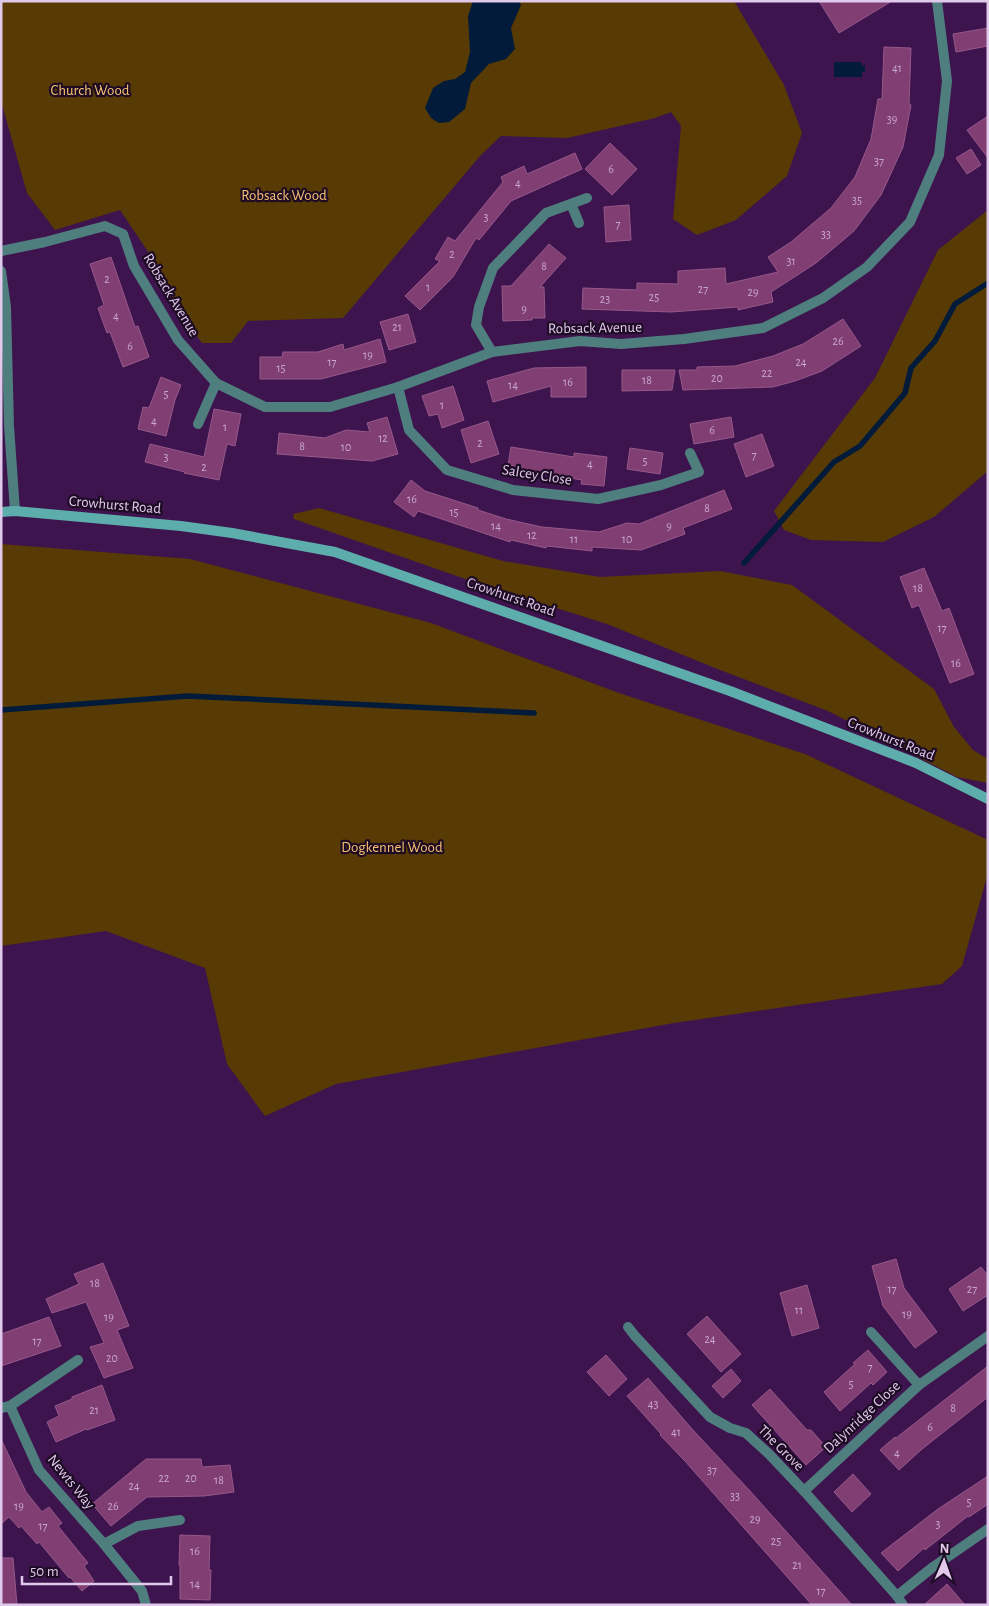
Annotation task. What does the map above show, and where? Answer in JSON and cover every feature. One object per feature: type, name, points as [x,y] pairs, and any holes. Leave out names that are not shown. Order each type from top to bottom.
[{"type":"main road","name":"Crowhurst Road","points":[[1,512],[181,526],[232,533],[335,552],[730,691],[916,764],[988,799]]},
{"type":"street","name":"Robsack Avenue","points":[[1,251],[45,242],[105,226],[123,234],[134,266],[178,340],[216,383],[265,407],[330,407],[398,388],[492,352],[580,341],[621,344],[684,339],[763,328],[823,298],[867,267],[910,222],[939,155],[947,81],[937,1]]},
{"type":"street","points":[[492,352],[476,325],[479,307],[493,268],[546,213],[587,198]]},
{"type":"street","points":[[571,204],[579,223]]},
{"type":"street","points":[[1,271],[6,307],[9,426],[15,512]]},
{"type":"street","points":[[198,424],[216,383]]},
{"type":"street","name":"Salcey Close","points":[[398,388],[409,430],[447,470],[513,490],[598,499],[661,485],[698,472],[690,453]]},
{"type":"street","name":"The Grove","points":[[628,1326],[710,1417],[730,1428],[746,1433],[804,1491],[900,1601]]},
{"type":"street","name":"Dalynridge Close","points":[[870,1332],[919,1385]]},
{"type":"street","name":"Dalynridge Close","points":[[804,1491],[919,1385],[988,1336]]},
{"type":"street","points":[[6,1407],[78,1360]]},
{"type":"street","name":"Newts Way","points":[[6,1407],[39,1470],[104,1544],[142,1591],[146,1605]]},
{"type":"street","points":[[104,1544],[138,1526],[180,1520]]},
{"type":"street","points":[[900,1601],[933,1567],[988,1529]]},
{"type":"green space","name":"Robsack Wood","points":[[1,1],[734,1],[784,85],[802,133],[787,176],[736,220],[697,235],[673,219],[681,126],[671,112],[655,118],[567,138],[501,136],[480,156],[343,318],[248,321],[231,343],[202,343],[179,310],[151,256],[120,210],[55,230],[27,193],[1,101]]},
{"type":"green space","points":[[988,210],[988,471],[934,517],[883,542],[811,540],[784,530],[774,511],[875,378],[938,250]]},
{"type":"green space","points":[[319,508],[503,561],[600,577],[720,571],[792,585],[934,689],[954,727],[973,750],[988,759],[988,783],[957,777],[828,711],[607,624],[471,581],[294,519],[293,514]]},
{"type":"green space","name":"Dogkennel Wood","points":[[1,544],[190,559],[431,623],[619,693],[805,754],[988,840],[988,873],[962,966],[942,984],[674,1023],[336,1084],[265,1116],[227,1064],[205,968],[106,931],[1,946]]},
{"type":"water","points":[[473,1],[519,1],[521,5],[511,28],[515,49],[506,59],[489,64],[471,83],[465,109],[449,122],[439,123],[431,118],[425,108],[433,88],[444,81],[455,79],[465,72],[470,52],[468,16]]},
{"type":"water","points":[[834,62],[861,62],[862,66],[865,65],[865,72],[862,72],[862,77],[834,77]]},
{"type":"building","points":[[819,1],[892,1],[839,33]]},
{"type":"building","points":[[988,28],[988,46],[956,52],[953,34]]},
{"type":"building","points":[[884,47],[911,48],[909,104],[911,105],[903,147],[881,195],[854,231],[816,263],[771,292],[773,302],[738,310],[738,307],[671,312],[582,309],[583,288],[637,290],[637,283],[678,284],[678,271],[725,268],[726,284],[778,272],[768,257],[791,242],[831,208],[855,177],[871,139],[878,99],[882,99]]},
{"type":"building","points":[[988,116],[988,158],[967,130]]},
{"type":"building","points":[[610,143],[637,169],[612,195],[585,169]]},
{"type":"building","points":[[971,149],[981,165],[967,174],[956,158]]},
{"type":"building","points":[[575,153],[582,169],[511,201],[479,240],[476,238],[453,277],[420,310],[405,296],[440,261],[435,259],[448,237],[455,241],[503,182],[501,177],[524,166],[527,174]]},
{"type":"building","points":[[629,205],[631,240],[606,242],[604,207]]},
{"type":"building","points":[[549,244],[566,258],[540,287],[544,287],[545,318],[503,321],[502,286],[511,286]]},
{"type":"building","points":[[111,257],[135,327],[138,326],[149,357],[123,367],[110,332],[107,333],[98,308],[104,305],[90,264]]},
{"type":"building","points":[[408,314],[416,342],[389,350],[380,322]]},
{"type":"building","points":[[843,319],[861,346],[822,371],[773,387],[683,390],[679,370],[697,370],[697,367],[735,366],[773,356],[803,344]]},
{"type":"building","points":[[380,339],[386,362],[321,379],[260,379],[260,357],[282,357],[283,352],[318,352],[343,344],[344,350]]},
{"type":"building","points":[[586,367],[586,397],[551,397],[551,386],[493,402],[487,381],[534,368]]},
{"type":"building","points":[[622,370],[675,370],[672,390],[622,391]]},
{"type":"building","points":[[161,377],[181,385],[175,400],[166,436],[138,429],[143,407],[149,408]]},
{"type":"building","points":[[453,386],[464,420],[442,428],[438,414],[429,416],[422,396]]},
{"type":"building","points":[[214,409],[241,414],[235,446],[227,444],[219,480],[145,462],[150,444],[204,457]]},
{"type":"building","points":[[387,417],[398,454],[372,461],[277,454],[279,433],[325,438],[346,430],[370,432],[367,423]]},
{"type":"building","points":[[731,417],[734,437],[694,444],[690,424]]},
{"type":"building","points":[[488,421],[499,454],[471,463],[461,430]]},
{"type":"building","points":[[762,434],[774,466],[746,477],[734,444]]},
{"type":"building","points":[[511,447],[574,457],[574,453],[607,457],[604,486],[581,484],[582,480],[522,470],[523,467],[508,465]]},
{"type":"building","points":[[630,448],[663,453],[660,474],[627,469]]},
{"type":"building","points":[[411,480],[425,491],[506,519],[542,527],[599,532],[627,523],[639,524],[724,490],[732,509],[683,528],[685,534],[641,550],[592,547],[592,551],[547,546],[546,548],[511,540],[510,542],[418,511],[414,517],[394,502]]},
{"type":"building","points":[[924,568],[942,611],[949,608],[974,674],[950,683],[919,605],[912,608],[900,577]]},
{"type":"building","points":[[896,1259],[904,1288],[937,1332],[915,1348],[883,1306],[872,1266]]},
{"type":"building","points":[[103,1263],[129,1326],[117,1330],[133,1368],[104,1378],[90,1347],[104,1343],[86,1302],[52,1313],[46,1299],[79,1284],[74,1274]]},
{"type":"building","points":[[981,1267],[988,1276],[988,1295],[963,1311],[949,1289]]},
{"type":"building","points":[[807,1285],[819,1328],[792,1336],[780,1293]]},
{"type":"building","points":[[707,1316],[741,1354],[721,1372],[687,1334]]},
{"type":"building","points":[[49,1317],[61,1346],[1,1366],[1,1334]]},
{"type":"building","points":[[868,1350],[887,1372],[873,1385],[871,1383],[840,1411],[824,1392]]},
{"type":"building","points":[[606,1355],[627,1379],[609,1396],[587,1372]]},
{"type":"building","points":[[988,1366],[988,1397],[922,1449],[899,1470],[880,1450]]},
{"type":"building","points":[[731,1369],[741,1381],[723,1398],[712,1386]]},
{"type":"building","points":[[648,1378],[852,1605],[812,1605],[627,1396]]},
{"type":"building","points":[[102,1385],[115,1420],[86,1429],[56,1442],[47,1422],[59,1416],[55,1406]]},
{"type":"building","points":[[770,1389],[807,1430],[811,1430],[826,1447],[806,1465],[752,1405]]},
{"type":"building","points":[[1,1439],[26,1492],[42,1512],[49,1507],[62,1523],[58,1526],[88,1563],[84,1566],[94,1581],[82,1591],[39,1542],[37,1544],[21,1526],[19,1528],[9,1517],[1,1524]]},
{"type":"building","points":[[146,1459],[201,1459],[202,1467],[230,1465],[234,1492],[204,1496],[147,1497],[111,1526],[92,1504]]},
{"type":"building","points":[[853,1474],[871,1494],[852,1512],[834,1492]]},
{"type":"building","points":[[988,1476],[988,1504],[968,1516],[925,1550],[924,1548],[898,1571],[881,1553],[938,1509]]},
{"type":"building","points":[[180,1535],[210,1536],[210,1600],[180,1599]]},
{"type":"building","points":[[1,1558],[13,1558],[17,1605],[1,1605]]},
{"type":"building","points":[[947,1584],[965,1605],[924,1605]]},
{"type":"waterway","points":[[744,563],[834,462],[860,446],[905,393],[911,368],[935,341],[955,304],[988,283]]},
{"type":"waterway","points":[[1,710],[188,696],[534,713]]},
{"type":"park label","name":"Church Wood","points":[[90,90]]}]
